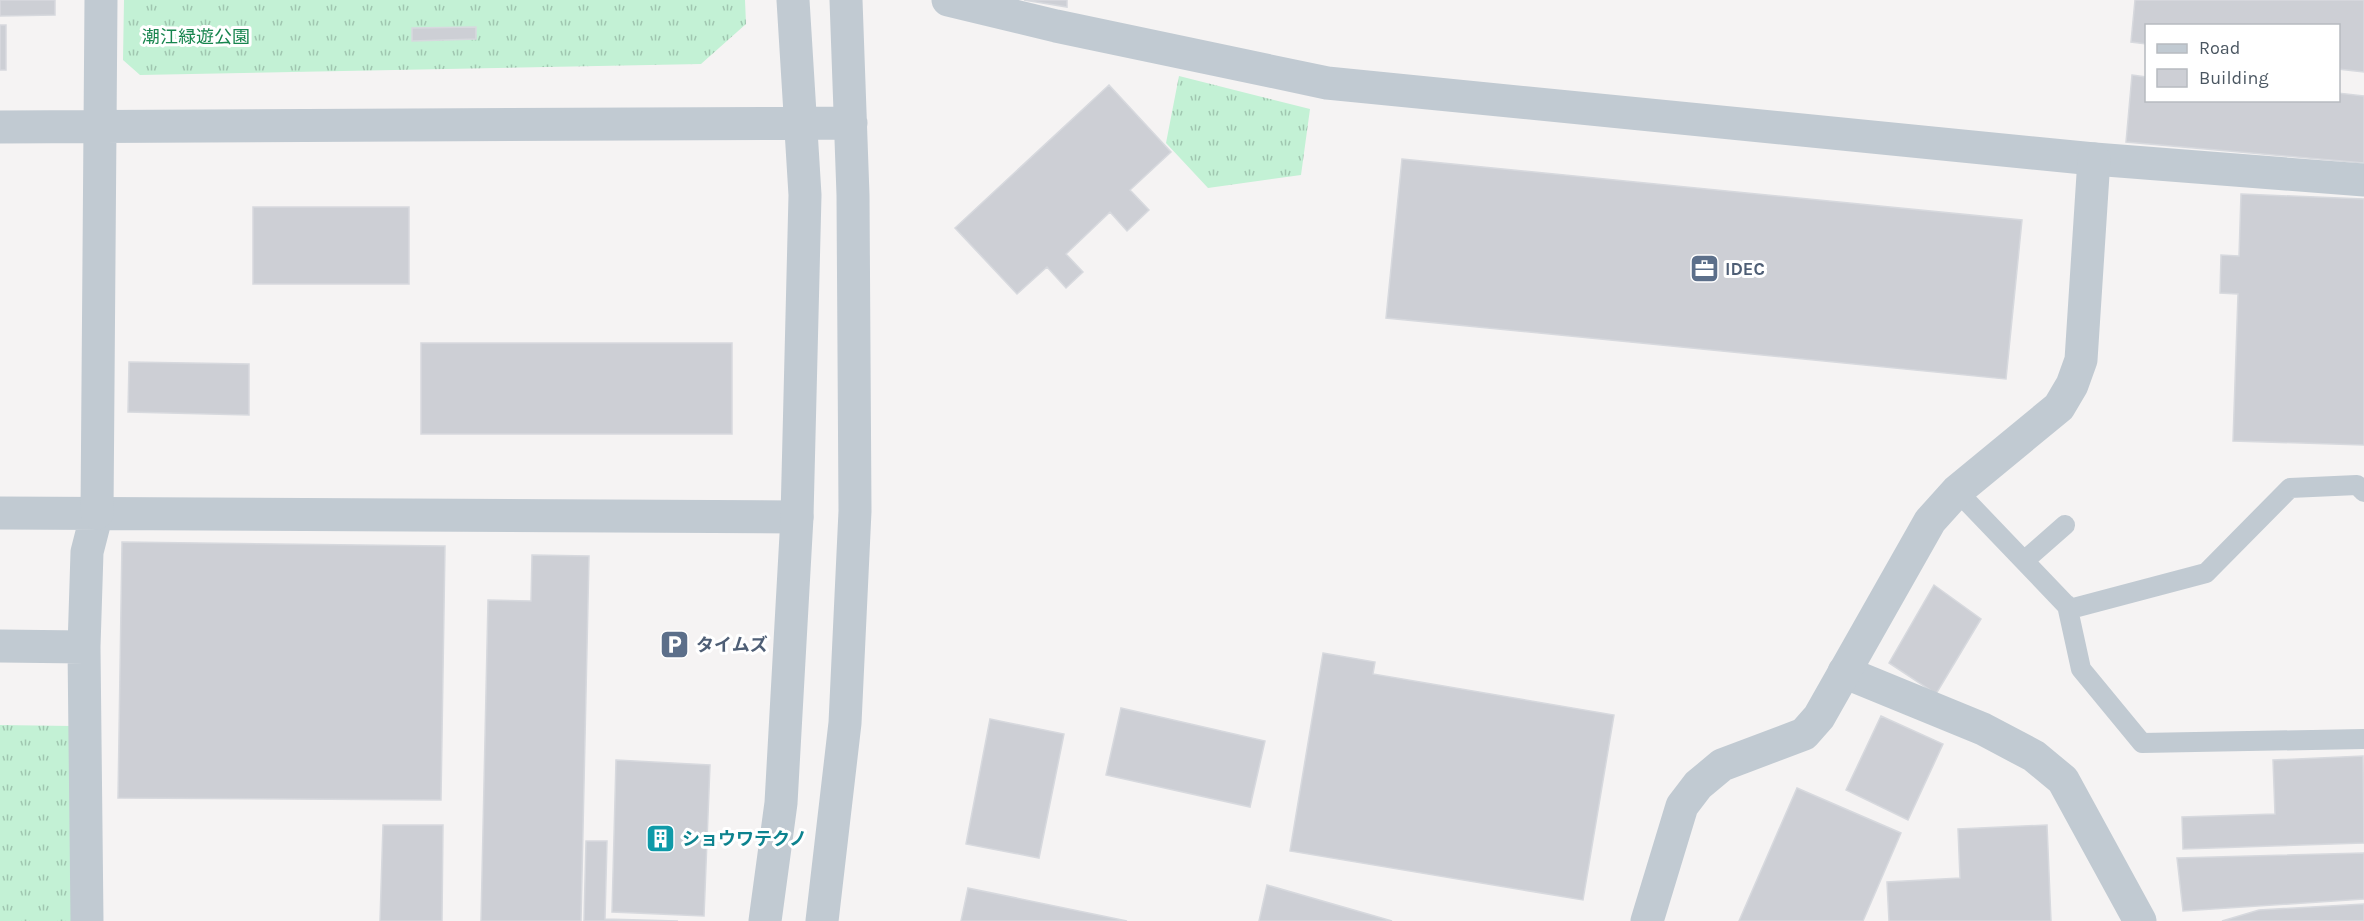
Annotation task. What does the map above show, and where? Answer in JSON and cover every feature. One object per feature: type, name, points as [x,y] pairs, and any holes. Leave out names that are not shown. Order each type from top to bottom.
[{"type":"street","points":[[87,921],[84,647],[87,552],[97,513],[99,476],[98,182],[101,126],[101,0]]},
{"type":"street","points":[[765,921],[781,803],[797,517],[805,195],[793,0]]},
{"type":"street","points":[[822,921],[845,723],[855,511],[851,123],[846,0]]},
{"type":"street","points":[[948,0],[1056,26],[1327,83],[2094,159],[2364,180]]},
{"type":"street","points":[[0,127],[851,123]]},
{"type":"street","points":[[1647,921],[1682,806],[1698,785],[1722,765],[1804,734],[1819,717],[1930,521],[1957,491],[2059,407],[2072,385],[2081,360],[2094,159]]},
{"type":"street","points":[[0,513],[797,517]]},
{"type":"street","points":[[0,646],[84,647]]},
{"type":"street","points":[[1844,672],[1983,729],[2034,756],[2063,780],[2140,921]]},
{"type":"lane","points":[[1957,491],[2070,609],[2206,573],[2290,488],[2357,485],[2364,492]]},
{"type":"lane","points":[[2024,561],[2065,525]]},
{"type":"lane","points":[[2067,605],[2081,669],[2142,743],[2364,739]]},
{"type":"green space","name":"潮江緑遊公園","points":[[124,0],[745,0],[746,24],[701,64],[140,75],[123,60]]},
{"type":"green space","points":[[1179,76],[1310,109],[1301,175],[1208,188],[1166,143]]},
{"type":"green space","points":[[0,725],[72,726],[71,921],[0,921]]},
{"type":"building","points":[[0,0],[55,0],[55,15],[0,16]]},
{"type":"building","points":[[1024,0],[1067,0],[1067,7]]},
{"type":"building","points":[[2135,0],[2364,0],[2364,72],[2340,69],[2340,24],[2145,24],[2145,44],[2131,42]]},
{"type":"building","points":[[0,25],[6,25],[6,70],[0,70]]},
{"type":"building","points":[[476,27],[476,39],[412,41],[412,28]]},
{"type":"building","points":[[2132,75],[2145,77],[2145,102],[2340,102],[2340,93],[2364,96],[2364,163],[2126,142]]},
{"type":"building","points":[[1109,85],[1171,152],[1130,190],[1149,210],[1127,231],[1110,212],[1066,254],[1083,272],[1066,288],[1047,267],[1017,294],[955,228]]},
{"type":"building","name":"IDEC","points":[[1402,159],[2022,220],[2006,379],[1386,318]]},
{"type":"building","points":[[2241,194],[2364,199],[2364,445],[2233,441],[2238,294],[2220,293],[2221,255],[2239,256]]},
{"type":"building","points":[[253,207],[409,207],[409,284],[253,284]]},
{"type":"building","points":[[421,343],[732,343],[732,434],[421,434]]},
{"type":"building","points":[[129,362],[249,364],[249,415],[128,412]]},
{"type":"building","points":[[122,542],[445,546],[441,800],[118,798]]},
{"type":"building","points":[[532,555],[589,556],[581,921],[481,921],[488,600],[531,601]]},
{"type":"building","points":[[1934,585],[1981,619],[1936,694],[1889,663]]},
{"type":"building","points":[[1323,653],[1375,662],[1373,674],[1614,715],[1583,900],[1290,851]]},
{"type":"building","points":[[1121,708],[1265,741],[1250,807],[1106,775]]},
{"type":"building","points":[[1881,716],[1943,744],[1908,820],[1846,790]]},
{"type":"building","points":[[990,719],[1064,734],[1039,858],[966,844]]},
{"type":"building","points":[[2363,756],[2364,843],[2183,849],[2182,817],[2275,814],[2273,760]]},
{"type":"building","name":"ショウワテクノ","points":[[616,760],[710,765],[704,916],[612,912]]},
{"type":"building","points":[[1797,788],[1901,833],[1863,921],[1739,921]]},
{"type":"building","points":[[383,825],[443,825],[442,921],[380,921]]},
{"type":"building","points":[[2047,825],[2051,921],[1889,921],[1887,882],[1960,878],[1958,829]]},
{"type":"building","points":[[586,841],[607,841],[605,919],[678,921],[584,921]]},
{"type":"building","points":[[2364,853],[2364,899],[2183,911],[2177,858]]},
{"type":"building","points":[[1267,885],[1392,921],[1259,921]]},
{"type":"building","points":[[968,888],[1127,921],[961,921]]},
{"type":"building","points":[[2364,904],[2364,921],[2222,921],[2259,910]]},
{"type":"place","name":"IDEC","points":[[1704,269]]},
{"type":"place","name":"タイムズ","points":[[675,645]]},
{"type":"place","name":"ショウワテクノ","points":[[661,839]]}]
